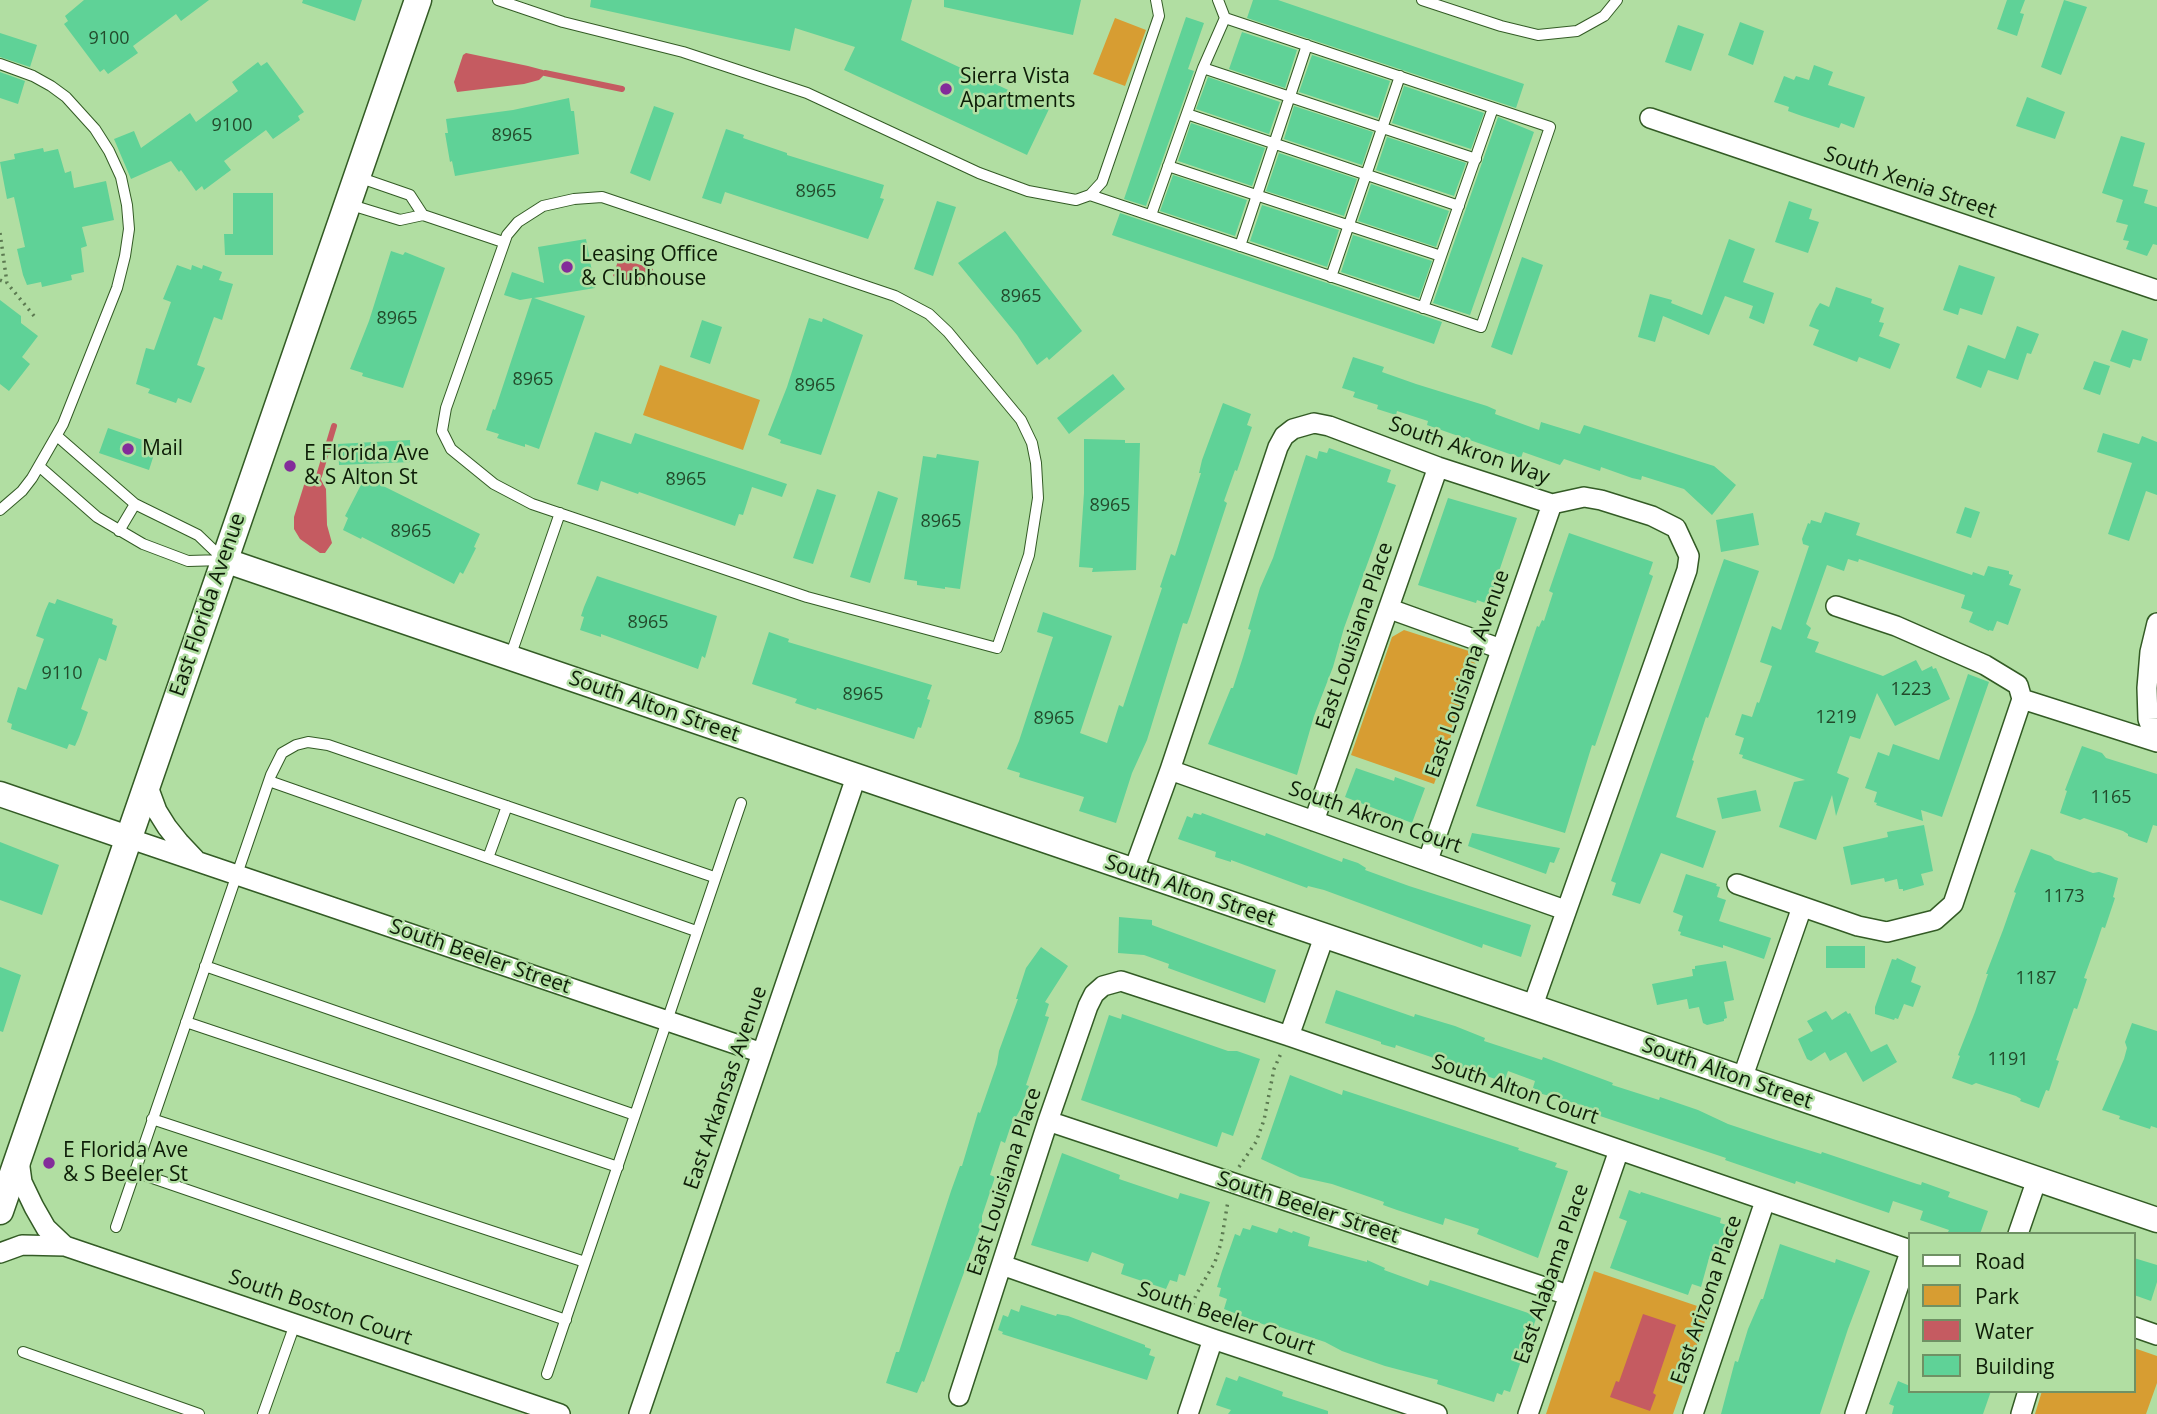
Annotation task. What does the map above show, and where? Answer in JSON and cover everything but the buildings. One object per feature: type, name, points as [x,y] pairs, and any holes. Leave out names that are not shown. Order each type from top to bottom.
[{"type":"main road","name":"East Florida Avenue","points":[[0,1211],[418,0]]},
{"type":"street","name":"South Xenia Street","points":[[1650,118],[2157,290]]},
{"type":"street","name":"South Akron Way","points":[[1133,872],[1284,436],[1302,424],[1314,423],[1552,504],[1584,497],[1652,516],[1676,528],[1689,556],[1687,570],[1532,1008]]},
{"type":"street","name":"East Louisiana Place","points":[[1314,821],[1438,467]]},
{"type":"street","name":"East Louisiana Avenue","points":[[1428,860],[1552,504]]},
{"type":"street","name":"South Alton Street","points":[[224,560],[2157,1220]]},
{"type":"street","points":[[1737,884],[1858,926],[1887,932],[1935,920],[1953,904],[2022,699],[2018,685],[1985,665],[1896,626],[1836,606]]},
{"type":"street","points":[[1390,609],[1501,649]]},
{"type":"street","points":[[2157,623],[2150,652],[2147,688],[2148,719],[2157,742]]},
{"type":"street","points":[[2022,699],[2157,742]]},
{"type":"street","name":"South Akron Court","points":[[1170,770],[1565,909]]},
{"type":"street","name":"East Arkansas Avenue","points":[[639,1414],[856,777]]},
{"type":"street","name":"South Beeler Street","points":[[146,784],[167,827],[199,862]]},
{"type":"street","name":"South Beeler Street","points":[[0,794],[762,1053]]},
{"type":"street","points":[[1742,1079],[1802,907]]},
{"type":"street","points":[[1289,1036],[1324,937]]},
{"type":"street","name":"South Alton Court","points":[[1103,986],[1121,981],[1289,1036],[1909,1251]]},
{"type":"street","name":"East Louisiana Place","points":[[959,1396],[1088,1006],[1094,994],[1103,986]]},
{"type":"street","name":"South Beeler Street","points":[[1048,1121],[1568,1295]]},
{"type":"street","name":"East Alabama Place","points":[[1528,1414],[1619,1150]]},
{"type":"street","name":"South Boston Court","points":[[18,1157],[22,1182],[34,1207],[46,1228],[65,1246]]},
{"type":"street","points":[[2019,1232],[2037,1178]]},
{"type":"street","name":"East Arizona Place","points":[[1692,1414],[1765,1202]]},
{"type":"street","name":"South Boston Court","points":[[0,1253],[22,1245],[65,1246],[560,1414]]},
{"type":"street","points":[[1856,1414],[1909,1254]]},
{"type":"street","name":"South Beeler Court","points":[[1002,1265],[1437,1414]]},
{"type":"street","points":[[2136,1328],[2157,1335]]},
{"type":"street","points":[[1188,1414],[1213,1339]]},
{"type":"street","points":[[2021,1414],[2027,1393]]},
{"type":"lane","points":[[498,0],[563,22],[683,52],[807,93],[959,165],[1028,191],[1070,201],[1090,195],[1102,182],[1159,16],[1156,0]]},
{"type":"lane","points":[[1151,215],[1203,68],[1224,18],[1219,0]]},
{"type":"lane","points":[[1422,0],[1538,35],[1577,31],[1604,16],[1617,0]]},
{"type":"lane","points":[[1090,195],[1481,327],[1550,127],[1224,18]]},
{"type":"lane","points":[[1240,246],[1307,45]]},
{"type":"lane","points":[[0,64],[46,82],[66,97],[86,118],[115,164],[127,205],[128,243],[117,288],[57,436],[40,467],[22,491],[0,510]]},
{"type":"lane","points":[[1203,68],[1476,159]]},
{"type":"lane","points":[[1331,277],[1400,76]]},
{"type":"lane","points":[[1423,308],[1493,108]]},
{"type":"lane","points":[[1187,114],[1459,206]]},
{"type":"lane","points":[[1168,166],[1441,256]]},
{"type":"lane","points":[[356,176],[410,195],[423,215]]},
{"type":"lane","points":[[603,197],[902,299],[936,319],[1014,410],[1032,443],[1038,483],[1035,527],[1029,555],[997,648],[807,597],[532,504],[494,484],[451,449],[442,431],[446,408],[503,242],[518,222],[543,206],[573,199],[603,197]]},
{"type":"lane","points":[[347,204],[400,220],[423,215],[503,242]]},
{"type":"lane","points":[[57,436],[135,504],[202,538],[224,560]]},
{"type":"lane","points":[[40,467],[90,511],[143,544],[192,562],[224,560]]},
{"type":"lane","points":[[119,531],[135,504]]},
{"type":"lane","points":[[510,657],[560,513]]},
{"type":"lane","points":[[116,1227],[268,781],[282,753],[308,742],[328,745],[714,877]]},
{"type":"lane","points":[[268,781],[696,931]]},
{"type":"lane","points":[[547,1374],[741,803]]},
{"type":"lane","points":[[488,858],[507,806]]},
{"type":"lane","points":[[205,966],[635,1115]]},
{"type":"lane","points":[[186,1022],[618,1167]]},
{"type":"lane","points":[[152,1119],[585,1262]]},
{"type":"lane","points":[[135,1172],[566,1320]]},
{"type":"lane","points":[[263,1414],[295,1324]]},
{"type":"lane","points":[[23,1352],[199,1414]]},
{"type":"path","points":[[0,233],[7,283],[35,317]]},
{"type":"path","points":[[0,281],[7,283]]},
{"type":"green space","points":[[1115,18],[1146,30],[1125,86],[1093,74]]},
{"type":"green space","points":[[660,365],[760,400],[743,450],[643,415]]},
{"type":"green space","points":[[1404,630],[1469,651],[1476,665],[1434,784],[1351,755],[1392,637]]},
{"type":"green space","points":[[1594,1271],[1709,1310],[1673,1414],[1546,1414]]},
{"type":"green space","points":[[2136,1349],[2157,1356],[2157,1383],[2146,1414],[2035,1414],[2041,1393],[2136,1393]]},
{"type":"water","points":[[466,53],[528,66],[543,70],[545,74],[539,80],[524,84],[457,92],[454,82]]},
{"type":"water","points":[[619,258],[653,269],[648,287],[613,276]]},
{"type":"water","points":[[319,476],[326,489],[327,525],[332,543],[325,553],[320,553],[300,539],[294,529],[294,517],[304,485],[311,477]]},
{"type":"water","points":[[1643,1314],[1676,1325],[1653,1393],[1656,1395],[1650,1411],[1610,1397],[1616,1381],[1619,1382]]},
{"type":"waterway","points":[[545,73],[622,89]]},
{"type":"waterway","points":[[319,476],[334,426]]},
{"type":"place","name":"Sierra Vista Apartments","points":[[946,89]]},
{"type":"place","name":"Leasing Office & Clubhouse","points":[[567,267]]},
{"type":"place","name":"Mail","points":[[128,449]]},
{"type":"place","name":"E Florida Ave & S Alton St","points":[[290,466]]},
{"type":"place","name":"E Florida Ave & S Beeler St","points":[[49,1163]]}]
